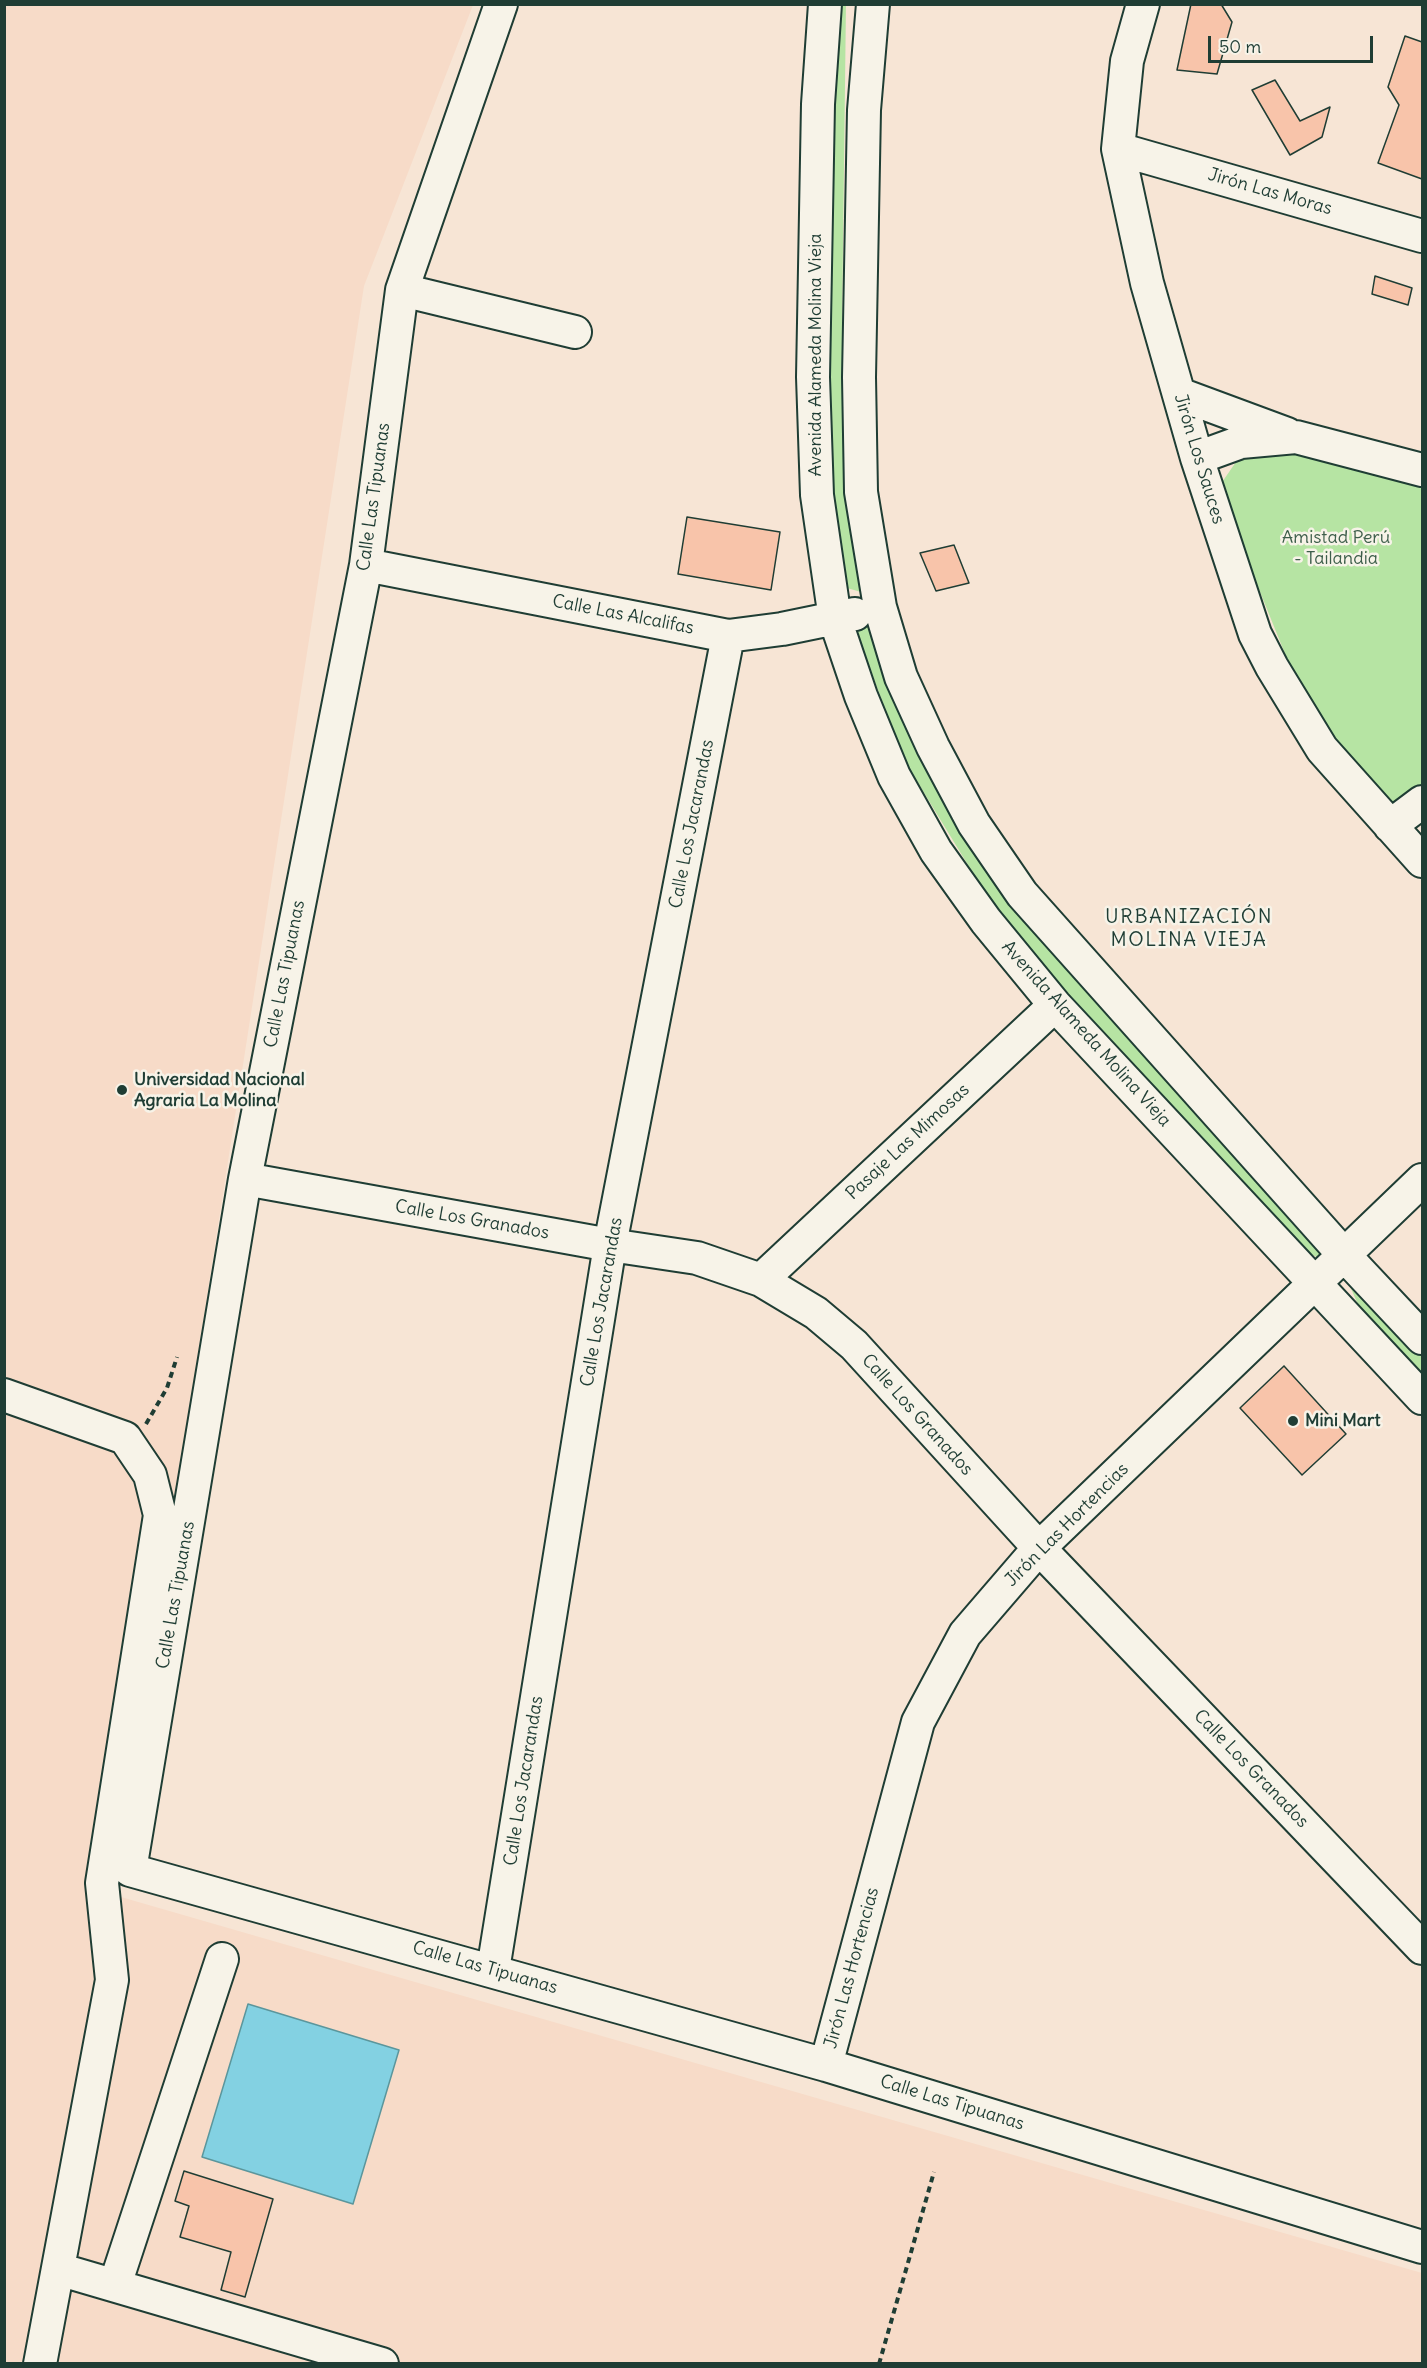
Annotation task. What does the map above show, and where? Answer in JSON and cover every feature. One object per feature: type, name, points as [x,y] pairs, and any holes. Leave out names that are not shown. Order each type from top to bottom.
[{"type":"street","name":"Calle Las Tipuanas","points":[[501,4],[402,290],[366,565],[245,1179],[129,1870],[826,2065],[1422,2247]]},
{"type":"street","name":"Avenida Alameda Molina Vieja","points":[[825,4],[818,104],[813,377],[817,495],[835,619],[861,696],[894,776],[936,851],[987,921],[1055,1005],[1422,1398]]},
{"type":"street","points":[[873,4],[864,110],[859,377],[861,492],[879,608],[902,677],[933,747],[974,824],[1022,894],[1345,1256],[1422,1338]]},
{"type":"street","name":"Jirón Los Sauces","points":[[1143,4],[1127,61],[1118,149],[1147,283],[1197,458],[1255,634],[1272,667],[1322,749],[1422,861]]},
{"type":"street","name":"Jirón Las Moras","points":[[1118,149],[1422,236]]},
{"type":"street","points":[[402,290],[575,332]]},
{"type":"street","points":[[1179,394],[1296,437],[1422,470]]},
{"type":"street","points":[[1197,458],[1241,442],[1296,437]]},
{"type":"street","name":"Calle Las Alcalifas","points":[[366,565],[728,636],[835,619],[879,608]]},
{"type":"street","name":"Calle Los Jacarandas","points":[[493,1970],[610,1245],[728,636]]},
{"type":"street","points":[[1390,826],[1422,802]]},
{"type":"street","name":"Pasaje Las Mimosas","points":[[761,1280],[1055,1005]]},
{"type":"street","name":"Calle Los Granados","points":[[245,1179],[610,1245],[697,1258],[761,1280],[816,1313],[854,1345],[1039,1548],[1418,1935]]},
{"type":"street","name":"Jirón Las Hortencias","points":[[826,2065],[918,1722],[964,1634],[1039,1548],[1422,1180]]},
{"type":"street","points":[[4,1395],[125,1438],[150,1475],[159,1515],[102,1883],[112,1980],[40,2364]]},
{"type":"street","points":[[115,2285],[222,1959]]},
{"type":"street","points":[[58,2270],[382,2364]]},
{"type":"path","points":[[125,1438],[148,1423],[166,1388],[177,1357]]},
{"type":"path","points":[[879,2364],[934,2172]]},
{"type":"shaded area","name":"Universidad Nacional Agraria La Molina","points":[[5,5],[473,5],[364,286],[114,1895],[1422,2273],[1422,2363],[5,2364]]},
{"type":"green space","points":[[846,4],[842,328],[861,592],[847,588],[830,503],[832,17],[833,5]]},
{"type":"green space","name":"Amistad Perú - Tailandia","points":[[1261,451],[1310,452],[1422,481],[1422,789],[1393,812],[1333,738],[1294,676],[1218,488],[1238,459]]},
{"type":"green space","points":[[864,622],[872,627],[927,760],[1328,1250],[1319,1258],[1308,1253],[1143,1081],[996,911],[904,760],[856,631]]},
{"type":"green space","points":[[1355,1282],[1422,1349],[1422,1375],[1360,1309],[1349,1284]]},
{"type":"water","points":[[248,2004],[399,2050],[353,2204],[202,2157]]},
{"type":"building","points":[[1191,4],[1221,4],[1232,22],[1217,74],[1177,70]]},
{"type":"building","points":[[1405,36],[1422,42],[1422,179],[1378,163],[1399,105],[1388,87]]},
{"type":"building","points":[[1275,80],[1300,121],[1330,107],[1322,137],[1290,155],[1252,90]]},
{"type":"building","points":[[1375,276],[1412,288],[1408,305],[1372,294]]},
{"type":"building","points":[[687,517],[780,532],[771,590],[678,574]]},
{"type":"building","points":[[954,545],[969,583],[936,591],[920,553]]},
{"type":"building","name":"Mini Mart","points":[[1284,1366],[1346,1434],[1302,1475],[1240,1408]]},
{"type":"building","points":[[184,2171],[273,2199],[245,2297],[221,2290],[231,2252],[180,2237],[189,2206],[175,2201]]},
{"type":"place","name":"Universidad Nacional Agraria La Molina","points":[[122,1090]]},
{"type":"place","name":"Mini Mart","points":[[1293,1421]]},
{"type":"district","name":"URBANIZACIÓN MOLINA VIEJA","points":[[1189,928]]}]
